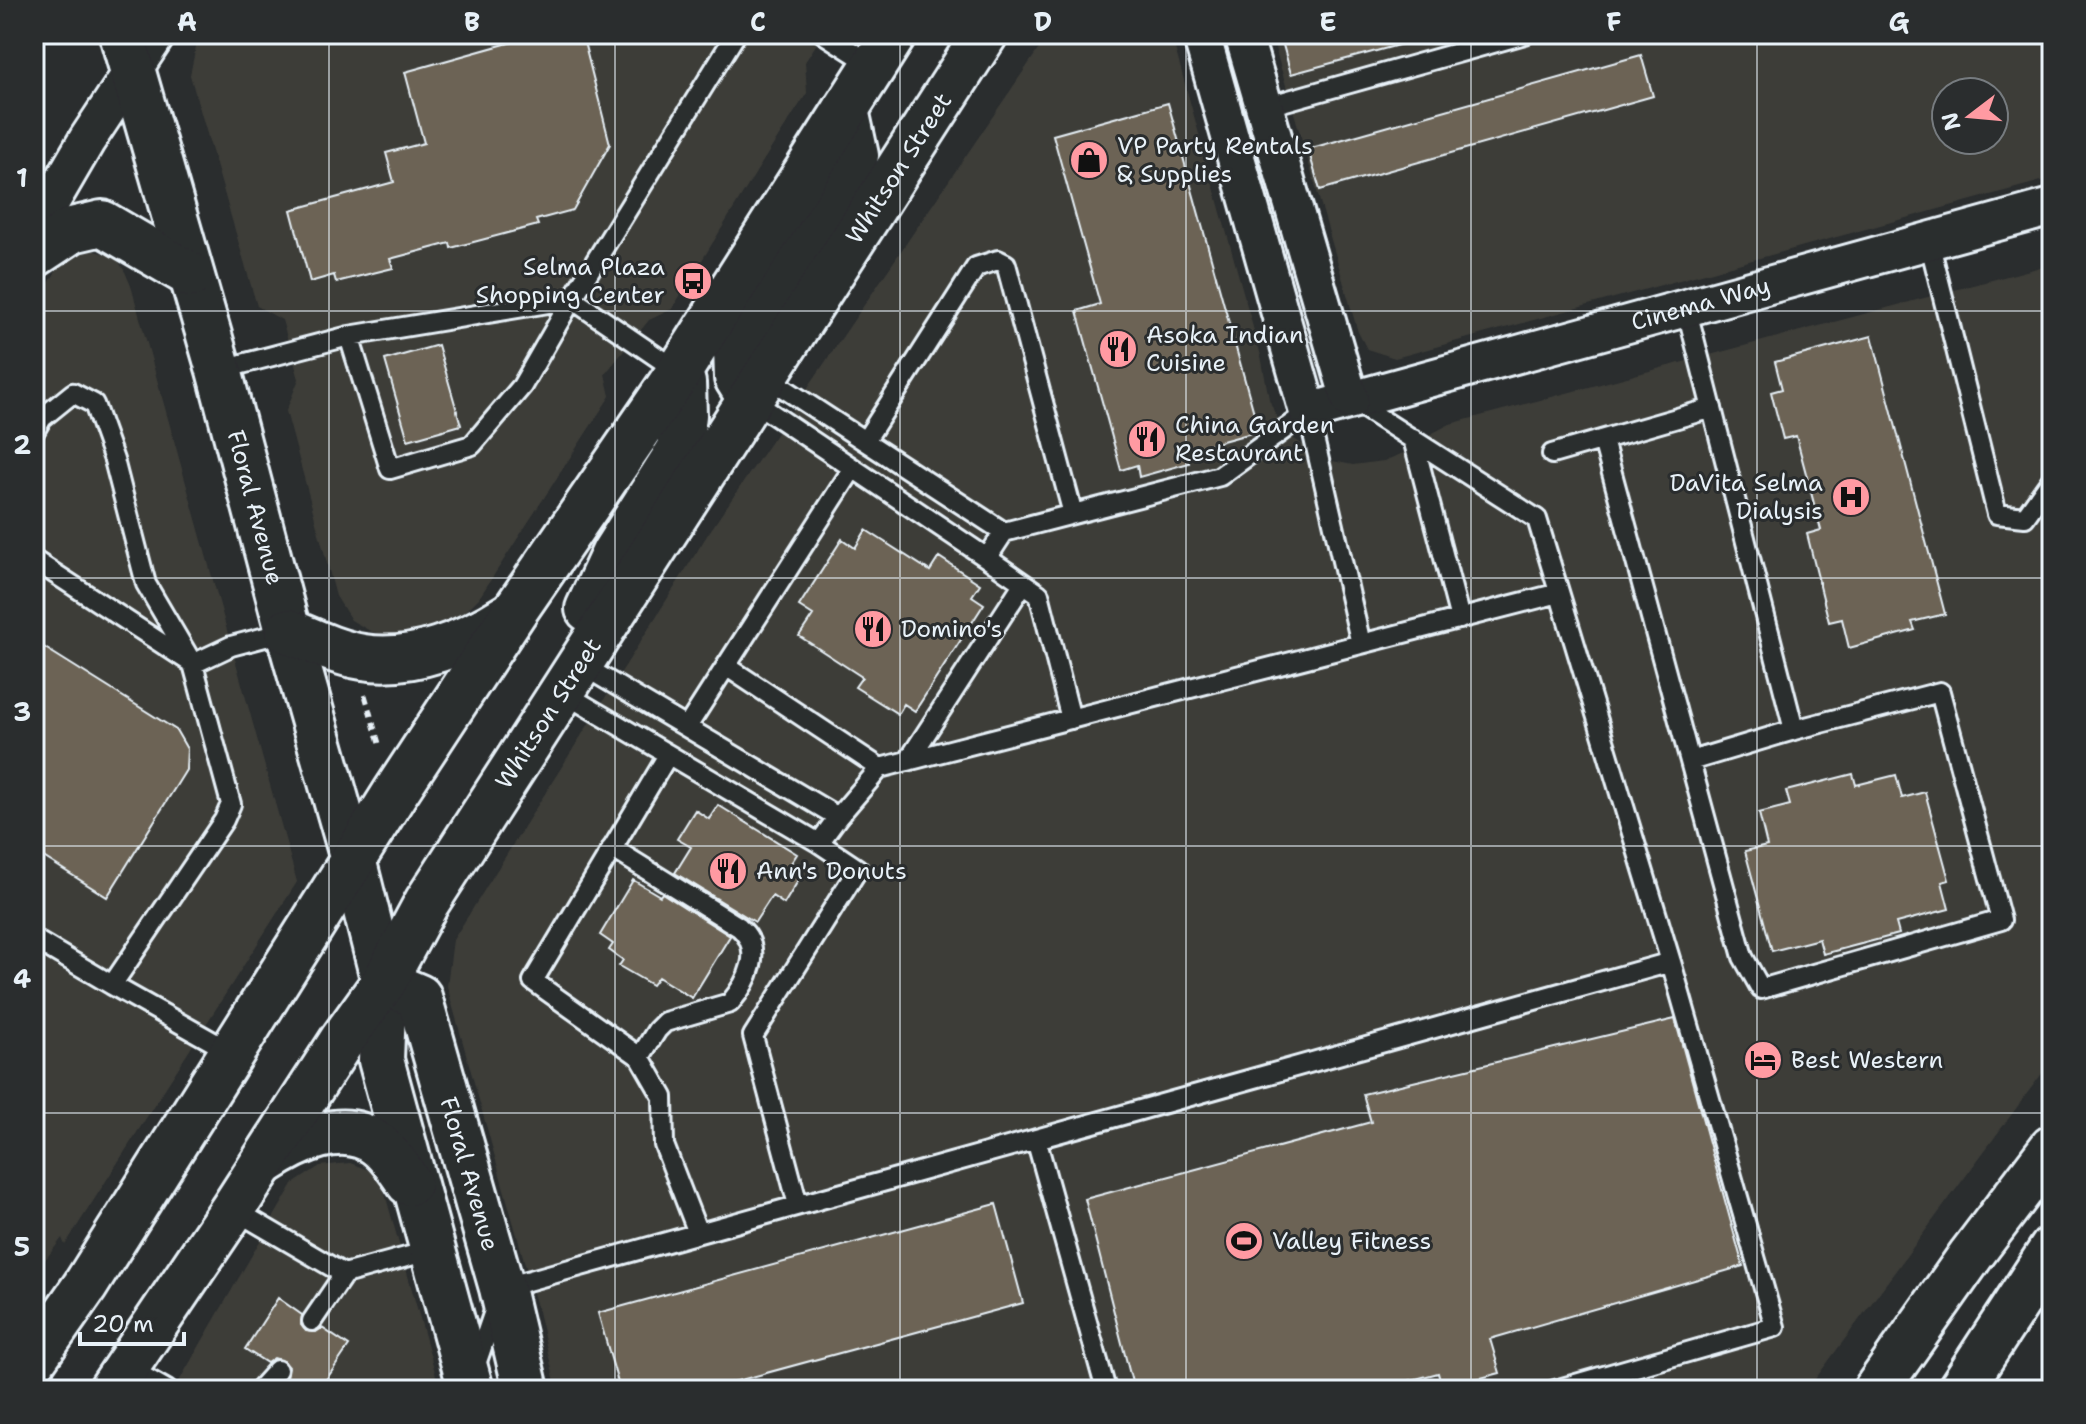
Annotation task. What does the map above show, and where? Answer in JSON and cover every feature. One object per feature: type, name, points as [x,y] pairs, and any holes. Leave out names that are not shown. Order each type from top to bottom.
[{"type":"main road","name":"Whitson Street","points":[[119,1378],[384,982],[427,902],[985,34]]},
{"type":"main road","points":[[34,1359],[85,1286],[353,859],[514,612],[679,372],[884,50]]},
{"type":"main road","name":"Floral Avenue","points":[[127,53],[219,370],[288,631],[353,859],[384,982],[381,1060],[432,1250],[464,1388]]},
{"type":"main road","points":[[757,388],[737,378],[736,346],[856,156],[846,110]]},
{"type":"main road","points":[[34,255],[72,230],[102,223],[191,275]]},
{"type":"main road","points":[[571,678],[575,639],[614,553],[680,449],[684,415],[683,383],[679,372]]},
{"type":"main road","points":[[288,631],[344,653],[391,658],[433,651],[455,643],[514,612]]},
{"type":"main road","name":"Floral Avenue","points":[[384,982],[419,997],[502,1288],[526,1390]]},
{"type":"main road","points":[[263,1163],[309,1138],[350,1134],[375,1142],[389,1154],[417,1195]]},
{"type":"main road","points":[[1876,1390],[1971,1255],[2052,1148]]},
{"type":"main road","points":[[1960,1390],[2052,1249]]},
{"type":"street","points":[[34,231],[87,140],[127,53],[157,34]]},
{"type":"street","points":[[1201,34],[1308,412]]},
{"type":"street","points":[[1243,34],[1350,400]]},
{"type":"street","name":"Cinema Way","points":[[1308,412],[2052,207]]},
{"type":"lane","points":[[349,336],[390,469],[472,445],[522,386],[572,299],[736,34]]},
{"type":"lane","points":[[824,34],[884,50]]},
{"type":"lane","points":[[1264,107],[1525,34]]},
{"type":"lane","points":[[1929,241],[1997,514],[2025,517],[2052,479]]},
{"type":"lane","points":[[865,441],[976,267],[998,260],[1006,264],[1073,514]]},
{"type":"lane","points":[[219,370],[349,336],[572,299],[679,372]]},
{"type":"lane","points":[[1686,307],[1794,730]]},
{"type":"lane","points":[[757,388],[865,441],[1004,532]]},
{"type":"lane","points":[[757,388],[853,468],[1039,594],[1071,719]]},
{"type":"lane","points":[[34,432],[42,418],[73,393],[94,404],[114,460],[146,584],[193,664],[231,804],[224,820],[112,985]]},
{"type":"lane","points":[[1350,400],[1537,519],[1671,962],[1775,1327],[1555,1390]]},
{"type":"lane","points":[[1552,454],[1712,408]]},
{"type":"lane","points":[[987,558],[1004,532],[1220,476],[1308,412],[1361,644]]},
{"type":"lane","points":[[1413,439],[1460,619]]},
{"type":"lane","points":[[1603,440],[1743,957],[1761,989],[2001,920],[1940,692],[1690,761]]},
{"type":"lane","points":[[687,727],[853,468]]},
{"type":"lane","points":[[34,560],[193,664]]},
{"type":"lane","points":[[908,761],[1023,584]]},
{"type":"lane","points":[[819,843],[880,768],[1559,593]]},
{"type":"lane","points":[[193,664],[231,646],[288,631]]},
{"type":"lane","points":[[726,666],[880,768]]},
{"type":"lane","points":[[571,678],[687,727],[838,817]]},
{"type":"lane","points":[[571,678],[668,755],[858,869],[753,1036],[798,1205]]},
{"type":"lane","points":[[668,755],[533,981],[640,1057],[663,1097],[664,1145],[698,1233]]},
{"type":"lane","points":[[612,848],[739,927],[752,949],[751,968],[730,1003],[665,1022],[640,1057]]},
{"type":"lane","points":[[34,939],[231,1052]]},
{"type":"lane","points":[[464,1388],[502,1288],[1671,962]]},
{"type":"lane","points":[[1036,1139],[1106,1390]]},
{"type":"lane","points":[[233,1209],[344,1274]]},
{"type":"lane","points":[[312,1321],[344,1274],[432,1250]]},
{"type":"lane","points":[[259,1390],[277,1370]]},
{"type":"lane","points":[[119,1378],[167,1390]]},
{"type":"path","points":[[362,685],[381,751]]},
{"type":"shaded area","points":[[202,34],[823,34],[805,62],[807,93],[672,309],[649,320],[605,374],[610,396],[479,598],[464,613],[446,623],[396,636],[372,632],[351,620],[336,596],[286,411],[299,379],[282,320],[257,306],[190,75],[197,42]]},
{"type":"shaded area","points":[[1049,34],[1171,34],[1261,356],[1269,399],[1291,437],[1327,460],[1353,465],[1384,461],[1406,452],[1450,424],[2052,264],[2052,1060],[1807,1390],[557,1390],[536,1303],[447,986],[453,940],[708,534]]},
{"type":"shaded area","points":[[1271,34],[2052,34],[2052,178],[1395,358],[1367,349],[1358,332]]},
{"type":"shaded area","points":[[91,250],[109,255],[119,262],[131,286],[297,882],[65,1245],[62,1238],[34,1274],[34,306],[68,258]]},
{"type":"shaded area","points":[[350,1163],[376,1173],[385,1194],[440,1390],[174,1390],[293,1184],[320,1166]]},
{"type":"building","points":[[541,34],[582,34],[610,144],[573,210],[536,220],[538,225],[451,248],[450,243],[390,259],[393,268],[336,282],[334,275],[310,282],[291,210],[394,182],[386,153],[424,143],[405,72]]},
{"type":"building","points":[[1280,34],[1405,34],[1406,43],[1291,74]]},
{"type":"building","points":[[1641,55],[1653,96],[1320,190],[1308,149]]},
{"type":"building","points":[[1168,103],[1259,431],[1186,451],[1189,463],[1139,477],[1137,465],[1121,470],[1077,311],[1100,304],[1053,135]]},
{"type":"building","points":[[1872,336],[1945,614],[1912,622],[1915,630],[1849,648],[1842,619],[1829,622],[1807,534],[1821,530],[1796,436],[1783,439],[1771,392],[1782,389],[1775,362]]},
{"type":"building","points":[[438,345],[461,425],[408,440],[385,360]]},
{"type":"building","points":[[866,530],[930,571],[939,557],[980,584],[972,596],[984,604],[915,711],[904,704],[898,714],[855,687],[862,677],[799,636],[813,615],[799,606],[842,539],[855,548]]},
{"type":"building","points":[[34,641],[176,730],[187,749],[186,770],[107,897],[34,851]]},
{"type":"building","points":[[1853,774],[1856,785],[1896,775],[1902,798],[1925,792],[1949,880],[1942,882],[1949,909],[1896,923],[1899,934],[1823,954],[1819,939],[1772,951],[1745,851],[1767,846],[1759,813],[1790,805],[1786,791]]},
{"type":"building","points":[[718,805],[797,854],[788,868],[801,876],[784,904],[772,896],[755,922],[675,873],[691,847],[677,839],[695,810],[709,819]]},
{"type":"building","points":[[633,880],[660,896],[662,893],[730,936],[692,998],[658,977],[652,985],[619,966],[623,960],[609,950],[613,944],[600,935]]},
{"type":"building","points":[[1675,1019],[1743,1266],[1490,1339],[1500,1373],[1442,1388],[1438,1373],[1375,1390],[1134,1390],[1085,1199],[1371,1122],[1363,1094]]},
{"type":"building","points":[[996,1204],[1023,1303],[704,1390],[620,1390],[598,1313]]},
{"type":"building","points":[[278,1298],[302,1315],[301,1325],[306,1331],[316,1332],[322,1328],[349,1346],[319,1390],[307,1390],[287,1377],[289,1367],[284,1361],[274,1358],[267,1363],[245,1349]]},
{"type":"place","name":"VP Party Rentals & Supplies","points":[[1089,160]]},
{"type":"place","name":"Selma Plaza Shopping Center","points":[[693,281]]},
{"type":"place","name":"Asoka Indian Cuisine","points":[[1118,349]]},
{"type":"place","name":"China Garden Restaurant","points":[[1147,439]]},
{"type":"place","name":"DaVita Selma Dialysis","points":[[1851,497]]},
{"type":"place","name":"Domino's","points":[[873,629]]},
{"type":"place","name":"Ann's Donuts","points":[[728,871]]},
{"type":"place","name":"Best Western","points":[[1763,1060]]},
{"type":"place","name":"Valley Fitness","points":[[1244,1241]]}]
